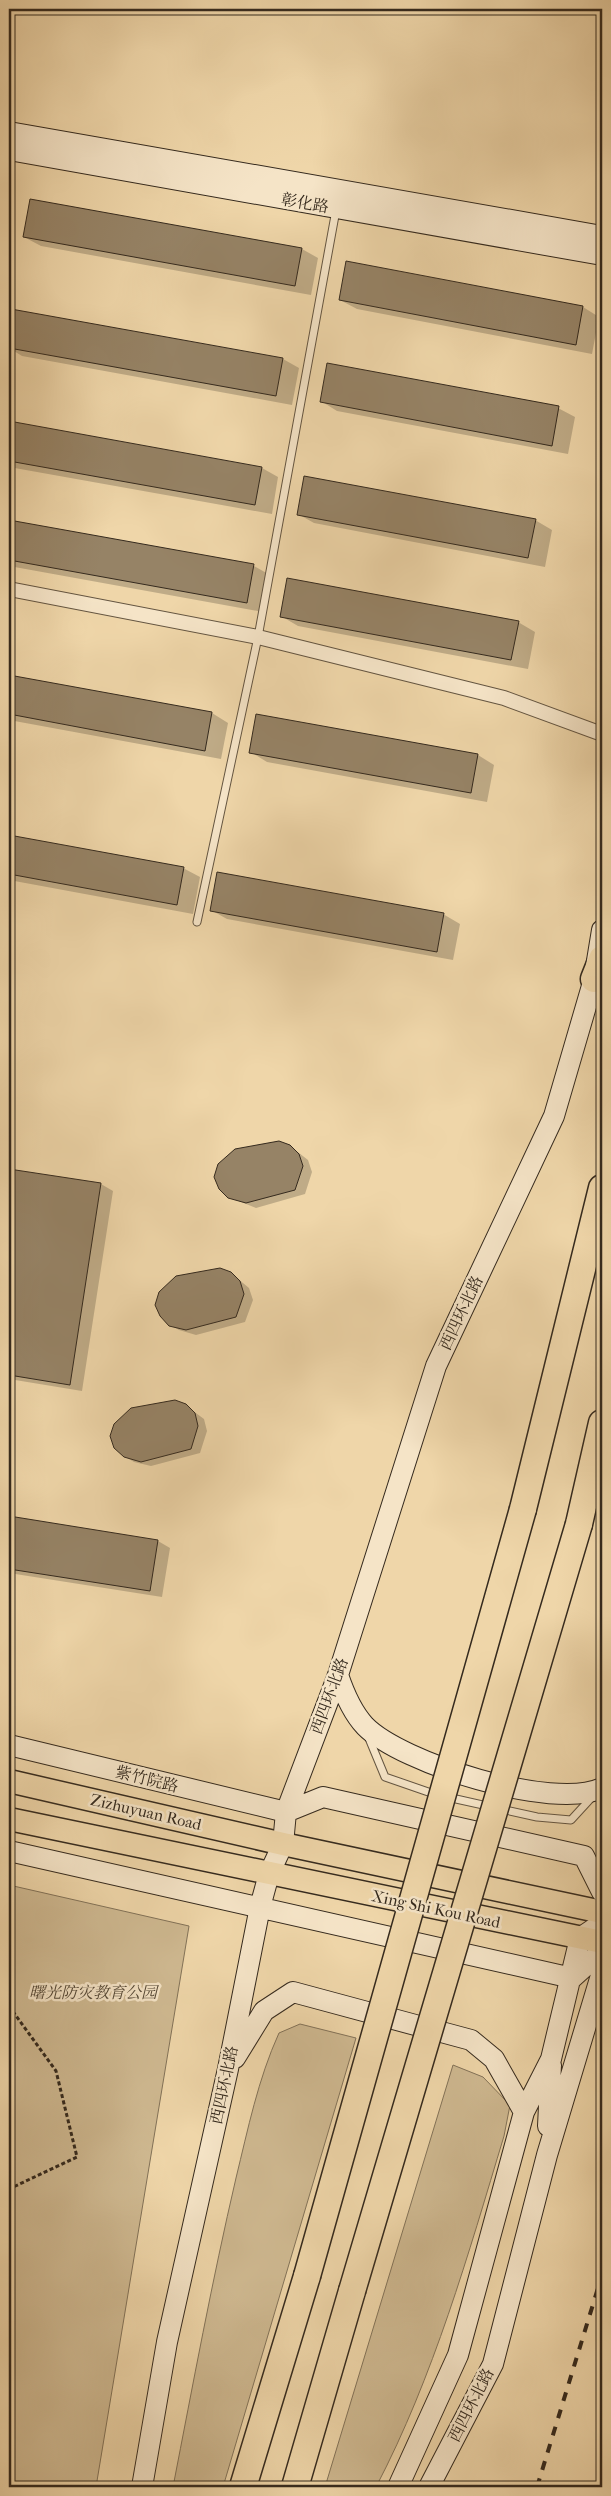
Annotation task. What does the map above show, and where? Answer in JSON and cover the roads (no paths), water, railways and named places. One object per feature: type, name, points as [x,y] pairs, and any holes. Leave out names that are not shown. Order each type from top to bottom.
[{"type":"highway","points":[[243,2487],[307,2276],[523,1509],[602,1188]]},
{"type":"highway","points":[[295,2487],[579,1524],[602,1423]]},
{"type":"main road","name":"Zizhuyuan Road","points":[[9,1781],[283,1844]]},
{"type":"main road","points":[[9,1819],[269,1874]]},
{"type":"main road","name":"Xing Shi Kou Road","points":[[283,1844],[602,1912]]},
{"type":"main road","name":"Xing Shi Kou Road","points":[[269,1874],[602,1942]]},
{"type":"street","name":"彰化路","points":[[9,132],[602,255]]},
{"type":"street","name":"彰化路","points":[[9,150],[602,236]]},
{"type":"street","points":[[9,589],[258,637],[504,698],[602,734]]},
{"type":"street","name":"西四环北路","points":[[142,2487],[167,2342],[228,2069],[260,1907],[269,1874],[283,1844],[286,1812],[338,1675],[436,1366],[554,1116],[598,969],[602,930]]},
{"type":"street","points":[[338,1675],[344,1695],[365,1726],[407,1754],[475,1779],[544,1794],[573,1794],[601,1789]]},
{"type":"street","name":"紫竹院路","points":[[9,1745],[286,1812]]},
{"type":"street","points":[[286,1812],[323,1797],[584,1856],[602,1892]]},
{"type":"street","points":[[9,1852],[572,1978],[602,1951]]},
{"type":"street","points":[[580,1938],[602,1923]]},
{"type":"street","name":"西四环北路","points":[[398,2487],[458,2355],[524,2112],[551,2059],[572,1978],[580,1938]]},
{"type":"street","name":"西四环北路","points":[[430,2487],[493,2364],[547,2155],[602,1972]]},
{"type":"street","points":[[228,2069],[264,2011],[293,1992],[471,2040],[494,2059],[524,2112]]},
{"type":"street","points":[[547,2155],[551,2059]]},
{"type":"lane","points":[[197,922],[258,637],[338,199]]},
{"type":"lane","points":[[365,1726],[385,1777],[426,1793],[536,1817],[571,1820],[601,1789]]},
{"type":"railway","points":[[537,2487],[602,2275]]},
{"type":"park label","name":"曙光防灾教育公园","points":[[93,1992]]}]
